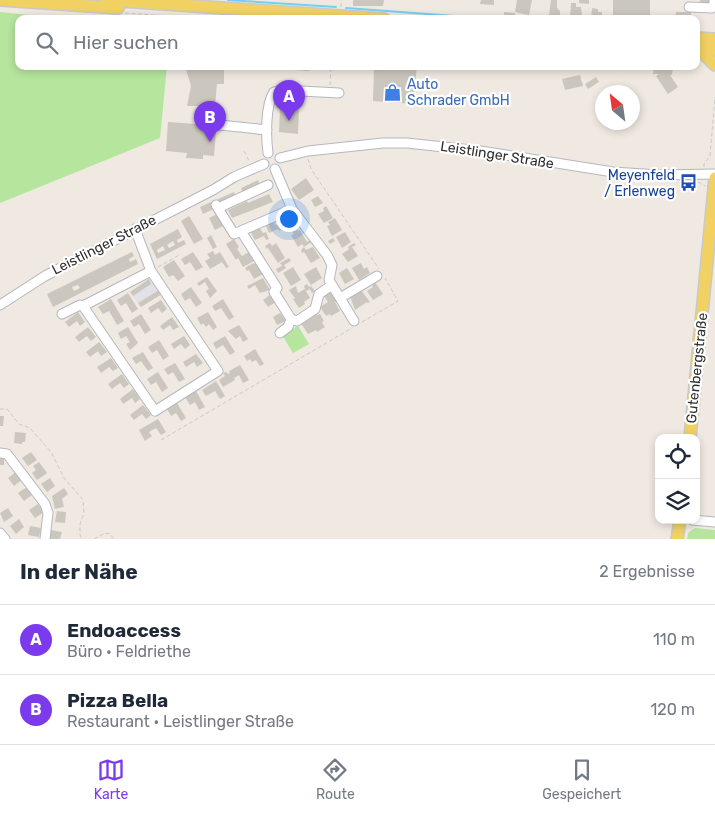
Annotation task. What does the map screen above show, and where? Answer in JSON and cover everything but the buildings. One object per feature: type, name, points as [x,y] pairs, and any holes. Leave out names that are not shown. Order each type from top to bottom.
[{"type":"main road","points":[[0,0],[213,15]]},
{"type":"main road","points":[[106,0],[325,15]]},
{"type":"main road","points":[[700,38],[715,39]]},
{"type":"main road","points":[[700,49],[715,50]]},
{"type":"main road","points":[[700,52],[715,65]]},
{"type":"main road","name":"Gutenbergstraße","points":[[690,434],[710,176]]},
{"type":"main road","points":[[677,539],[679,524]]},
{"type":"street","points":[[689,7],[712,8],[714,0]]},
{"type":"street","points":[[268,153],[267,130],[270,99],[276,90],[334,93]]},
{"type":"street","points":[[220,125],[267,130]]},
{"type":"street","name":"Leistlinger Straße","points":[[280,158],[308,151],[383,144],[439,145],[613,172],[659,175],[710,176],[715,174]]},
{"type":"street","points":[[274,152],[280,158],[280,165],[275,169],[268,168],[264,164],[264,157],[268,153],[274,152]]},
{"type":"street","name":"Leistlinger Straße","points":[[0,305],[45,276],[213,190],[234,177],[264,164]]},
{"type":"street","points":[[275,169],[292,209],[327,255],[332,265],[328,280],[354,322]]},
{"type":"street","points":[[268,185],[217,206],[234,234],[292,209]]},
{"type":"street","points":[[83,306],[155,411],[218,371],[151,270],[134,229]]},
{"type":"street","points":[[241,231],[277,288],[274,292],[291,320]]},
{"type":"street","points":[[62,314],[80,305],[83,306],[151,270]]},
{"type":"street","points":[[340,298],[377,276]]},
{"type":"street","points":[[291,320],[297,320],[314,310],[319,294],[332,285]]},
{"type":"street","points":[[280,333],[288,327],[291,320]]},
{"type":"street","points":[[0,453],[7,454],[44,504],[48,513],[44,539]]},
{"type":"street","points":[[700,521],[715,522]]},
{"type":"street","points":[[0,533],[5,539]]},
{"type":"path","points":[[341,0],[341,12]]},
{"type":"path","points":[[331,70],[334,93]]},
{"type":"path","points":[[704,185],[710,176],[704,164],[710,156],[715,97]]},
{"type":"path","points":[[151,270],[181,254]]},
{"type":"path","points":[[0,408],[7,410],[19,424],[30,428],[51,452],[64,478],[83,500],[84,513],[80,524],[82,539]]},
{"type":"path","points":[[94,539],[105,533],[110,534],[114,539]]},
{"type":"shaded area","points":[[149,279],[162,294],[141,307],[130,292]]},
{"type":"green space","points":[[0,12],[30,15],[15,15],[15,70],[167,70],[160,138],[0,203]]},
{"type":"green space","points":[[298,326],[309,344],[293,353],[282,335]]},
{"type":"green space","points":[[695,528],[715,530],[715,539],[687,539],[688,533]]},
{"type":"waterway","points":[[228,0],[336,7]]},
{"type":"waterway","points":[[346,8],[441,15]]},
{"type":"place","name":"Auto Schrader GmbH","points":[[393,92]]},
{"type":"place","name":"Endoaccess","points":[[289,121]]},
{"type":"place","name":"Pizza Bella","points":[[210,142]]},
{"type":"place","name":"Meyenfeld / Erlenweg","points":[[689,183]]}]
